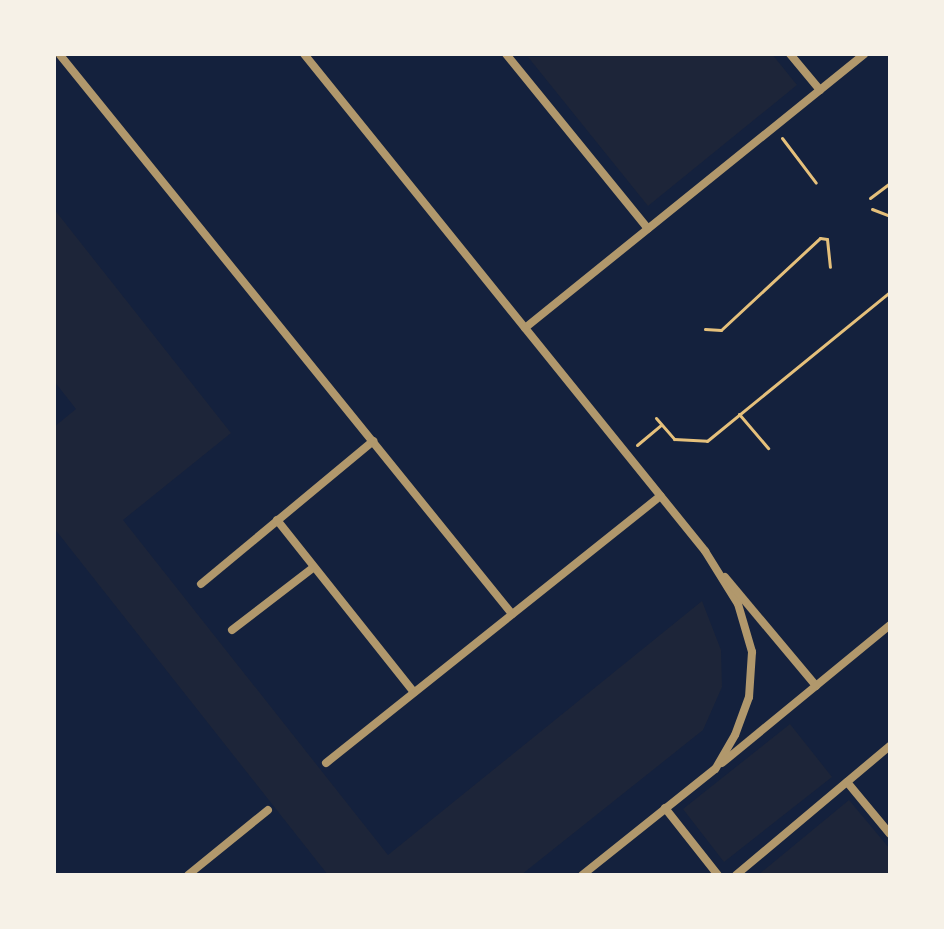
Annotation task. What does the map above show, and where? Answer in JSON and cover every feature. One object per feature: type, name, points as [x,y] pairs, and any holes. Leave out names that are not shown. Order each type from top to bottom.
[{"type":"street","points":[[54,60],[61,54],[512,614]]},
{"type":"street","points":[[304,54],[816,686]]},
{"type":"street","points":[[790,54],[820,90]]},
{"type":"street","points":[[525,328],[864,54]]},
{"type":"street","points":[[508,55],[648,229]]},
{"type":"street","points":[[201,584],[373,441]]},
{"type":"street","points":[[326,763],[660,496]]},
{"type":"street","points":[[277,520],[414,692]]},
{"type":"street","points":[[705,551],[738,604],[752,652],[749,697],[715,769]]},
{"type":"street","points":[[232,630],[314,567]]},
{"type":"street","points":[[582,875],[890,625]]},
{"type":"street","points":[[736,875],[890,746]]},
{"type":"street","points":[[847,782],[890,834]]},
{"type":"street","points":[[665,808],[718,875]]},
{"type":"street","points":[[188,875],[268,810]]},
{"type":"street","points":[[199,866],[207,875]]},
{"type":"path","points":[[773,127],[816,183]]},
{"type":"path","points":[[870,198],[890,183]]},
{"type":"path","points":[[872,209],[890,216]]},
{"type":"path","points":[[705,329],[721,330],[820,238],[827,239],[830,267]]},
{"type":"path","points":[[656,418],[674,439],[707,441],[890,292]]},
{"type":"path","points":[[739,414],[768,448]]},
{"type":"path","points":[[626,454],[661,425]]},
{"type":"shaded area","points":[[772,54],[797,85],[648,206],[528,57]]},
{"type":"shaded area","points":[[54,209],[231,433],[123,520],[388,855],[702,601],[721,650],[722,687],[703,730],[521,875],[328,875],[54,528],[54,427],[76,409],[54,381]]},
{"type":"shaded area","points":[[790,724],[832,777],[724,862],[683,809]]},
{"type":"shaded area","points":[[849,800],[890,849],[890,875],[758,875]]}]
